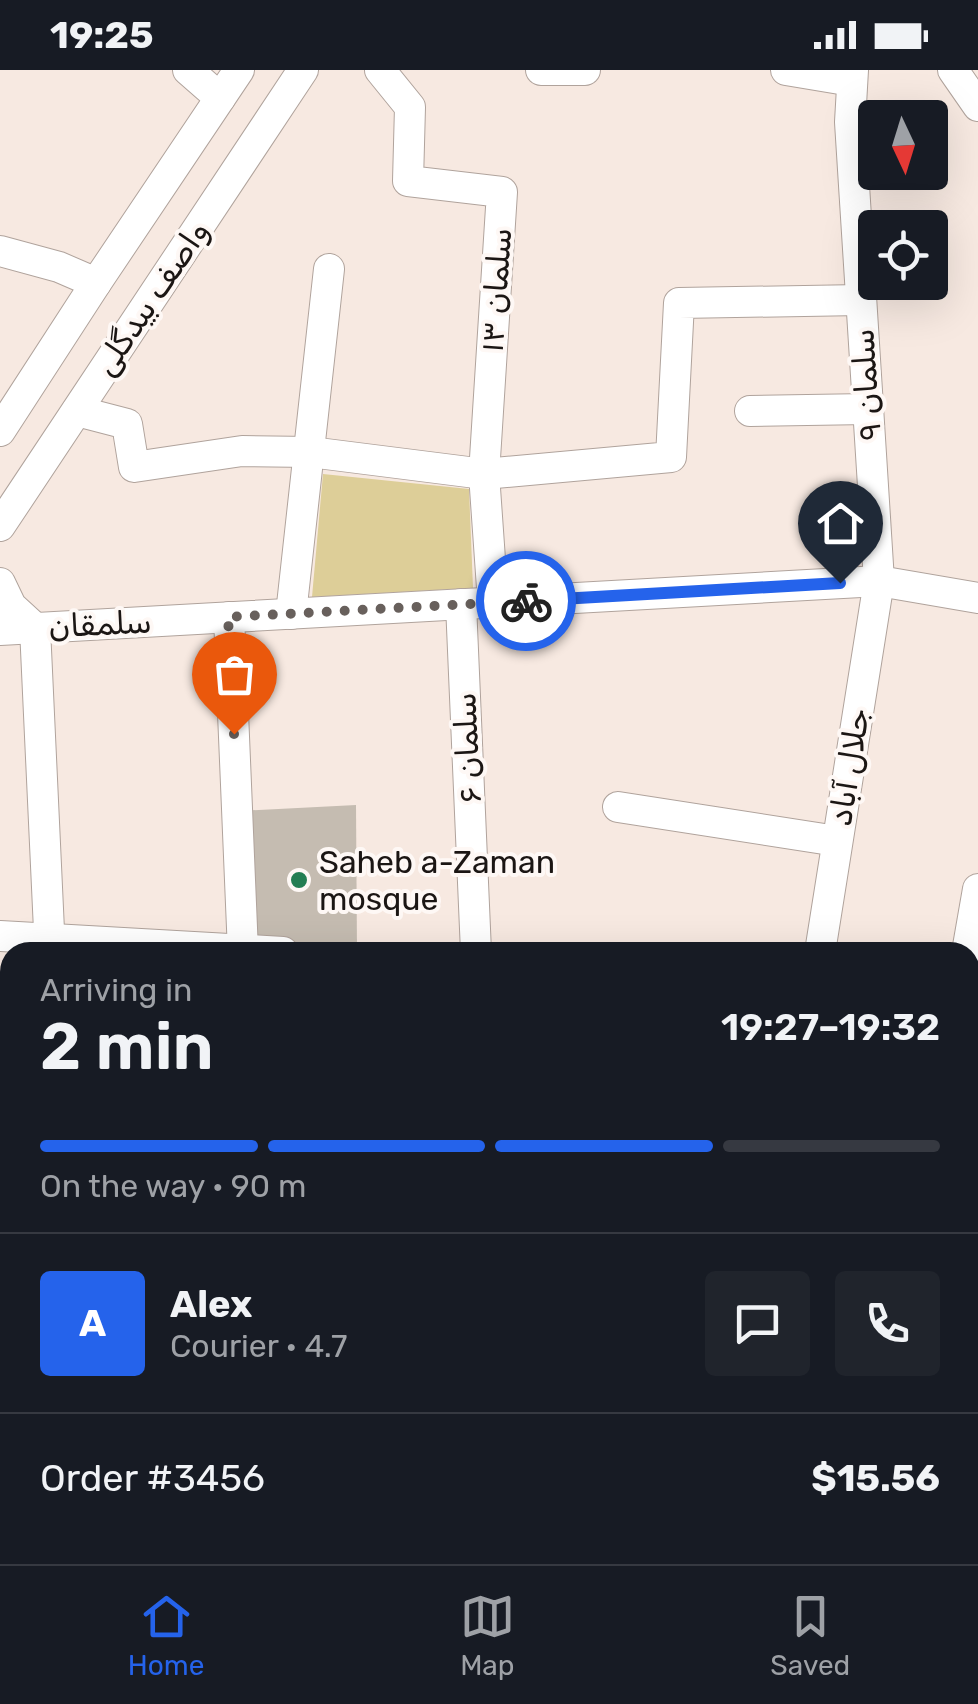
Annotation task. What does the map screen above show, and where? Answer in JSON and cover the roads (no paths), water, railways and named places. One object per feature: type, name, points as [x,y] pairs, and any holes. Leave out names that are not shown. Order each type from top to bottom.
[{"type":"street","points":[[188,70],[220,98]]},
{"type":"street","name":"واصف بیدگلی","points":[[0,432],[239,70]]},
{"type":"street","name":"واصف بیدگلی","points":[[0,526],[303,70]]},
{"type":"street","name":"سلمان ۱۳","points":[[380,70],[410,107],[408,181],[502,192],[484,474],[492,602]]},
{"type":"street","points":[[541,70],[585,70]]},
{"type":"street","points":[[786,70],[853,75]]},
{"type":"street","points":[[953,70],[978,106]]},
{"type":"street","name":"سلمان ۹","points":[[853,75],[850,122],[858,251]]},
{"type":"street","points":[[0,251],[59,267],[96,283]]},
{"type":"street","points":[[292,614],[329,269]]},
{"type":"street","points":[[76,411],[127,424],[134,467],[242,451],[310,452],[484,474],[671,458],[680,303],[861,300]]},
{"type":"street","name":"سلمان ۹","points":[[861,300],[878,581]]},
{"type":"street","points":[[750,411],[868,409]]},
{"type":"street","name":"سلمقان","points":[[0,630],[878,581],[978,598]]},
{"type":"street","name":"جلال آباد","points":[[822,942],[878,581]]},
{"type":"street","points":[[0,583],[11,606],[35,628],[50,942]]},
{"type":"street","name":"سلمان ۶","points":[[461,604],[476,942]]},
{"type":"street","points":[[228,617],[243,942]]},
{"type":"street","points":[[618,807],[838,841]]},
{"type":"street","points":[[969,942],[978,889]]},
{"type":"street","points":[[0,936],[33,942]]},
{"type":"place","name":"Saheb a-Zaman mosque","points":[[299,880]]}]
